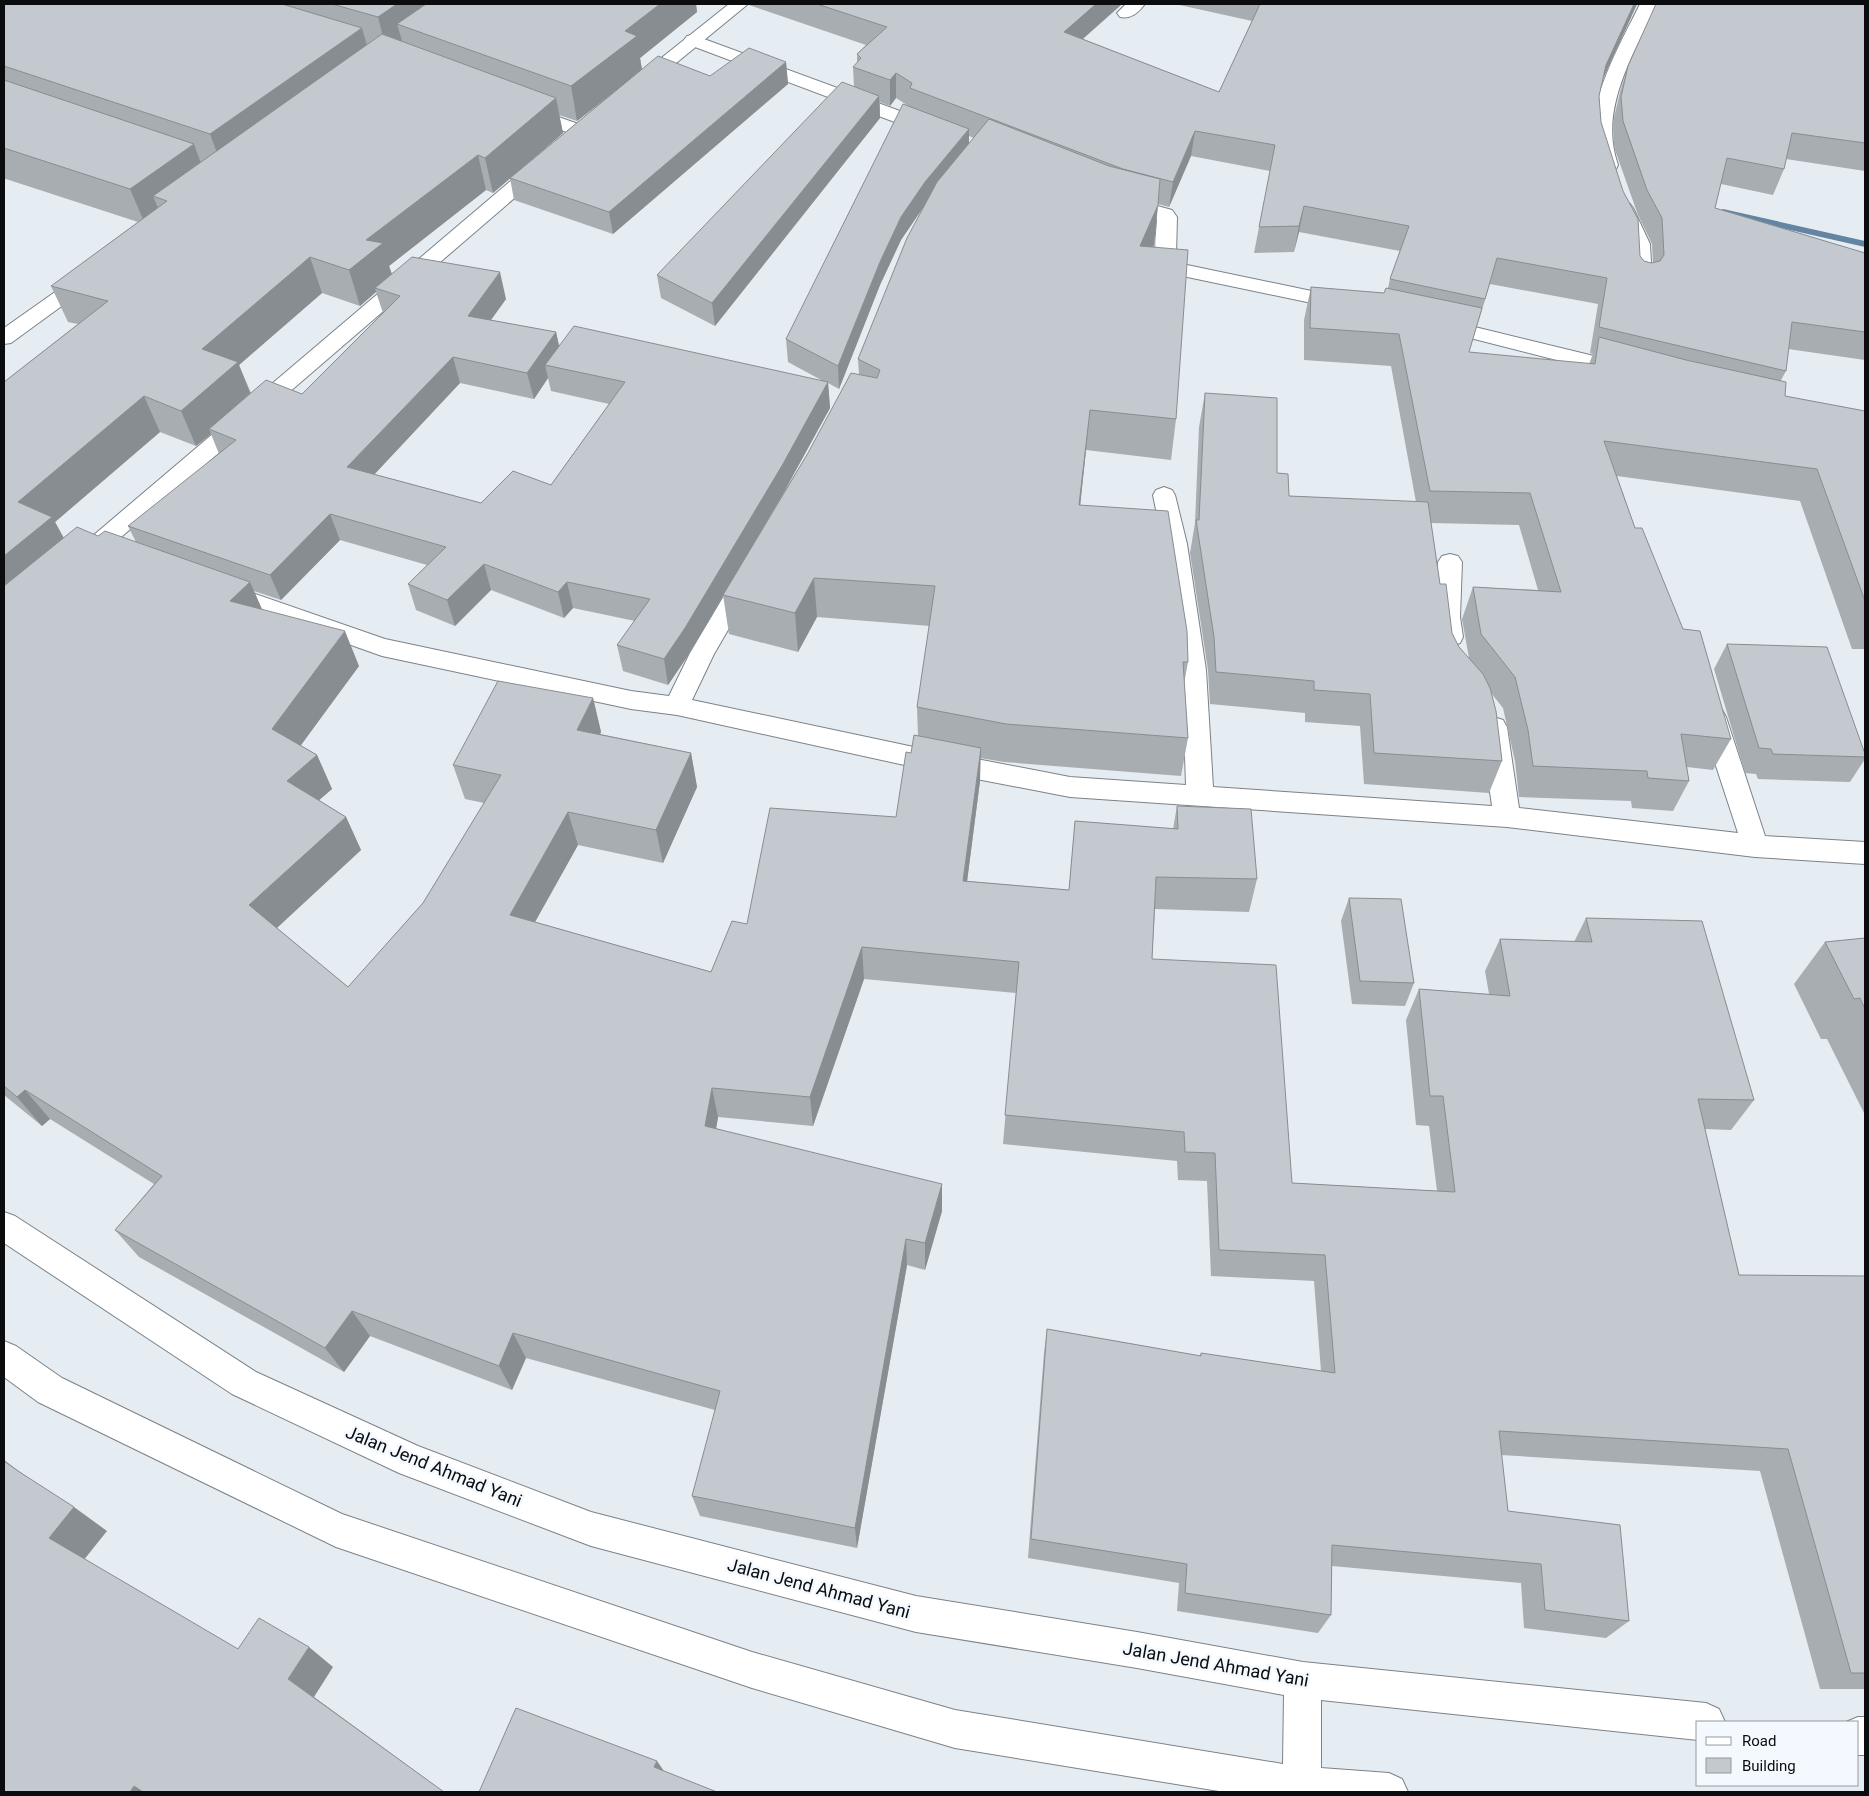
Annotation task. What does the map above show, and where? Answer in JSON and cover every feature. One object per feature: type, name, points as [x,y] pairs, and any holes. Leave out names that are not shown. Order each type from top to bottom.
[{"type":"street","points":[[626,95],[739,4]]},
{"type":"street","points":[[1642,282],[1640,244],[1626,216],[1603,147],[1602,122],[1609,91],[1648,4]]},
{"type":"street","points":[[693,40],[946,134]]},
{"type":"street","points":[[68,569],[575,136],[507,104]]},
{"type":"street","points":[[1103,196],[1165,214],[1167,217],[1166,255],[1168,261],[1180,270],[1363,308]]},
{"type":"street","points":[[4,338],[107,264]]},
{"type":"street","points":[[1420,320],[1645,376]]},
{"type":"street","points":[[1164,495],[1175,544],[1194,670],[1200,795]]},
{"type":"street","points":[[97,546],[125,555]]},
{"type":"street","points":[[1450,562],[1448,617],[1455,660]]},
{"type":"street","points":[[677,706],[702,653],[753,568]]},
{"type":"street","points":[[198,582],[382,647],[631,700],[677,706],[909,756],[1070,787],[1507,817],[1755,846],[1865,852]]},
{"type":"street","points":[[1706,692],[1720,745],[1755,846]]},
{"type":"street","points":[[1488,708],[1498,753],[1507,817]]},
{"type":"street","name":"Jalan Jend Ahmad Yani","points":[[4,1226],[244,1383],[411,1461],[592,1529],[916,1614],[1137,1650],[1303,1680],[1696,1721]]},
{"type":"street","points":[[4,1357],[50,1390],[336,1530],[752,1670],[955,1729],[1302,1786],[1389,1792]]},
{"type":"street","points":[[1302,1786],[1303,1680]]},
{"type":"building","points":[[4,4],[282,4],[362,28],[210,134],[4,66]]},
{"type":"building","points":[[332,4],[397,4],[378,17]]},
{"type":"building","points":[[426,4],[660,4],[625,31],[637,36],[571,86],[397,24]]},
{"type":"building","points":[[817,4],[1096,4],[1064,32],[1219,92],[1260,4],[1634,4],[1606,65],[1599,96],[1601,122],[1623,191],[1638,219],[1640,256],[1644,261],[1651,263],[1660,261],[1664,255],[1662,218],[1647,190],[1623,121],[1621,97],[1628,66],[1656,4],[1865,4],[1865,143],[1792,133],[1784,169],[1727,158],[1715,208],[1865,253],[1865,332],[1792,322],[1786,371],[1599,327],[1607,278],[1497,258],[1485,299],[1390,279],[1409,226],[1304,206],[1299,226],[1259,227],[1275,145],[1195,131],[1173,182],[1123,169],[910,88],[912,83],[896,73],[890,80],[853,67],[861,58],[857,54],[887,27]]},
{"type":"building","points":[[382,34],[556,98],[485,158],[478,155],[366,240],[383,243],[349,270],[310,257],[202,349],[238,362],[181,411],[144,396],[18,502],[52,517],[4,556],[4,382],[108,301],[51,286],[167,201],[153,196]]},
{"type":"building","points":[[749,48],[786,62],[609,212],[510,178],[658,56],[710,76]]},
{"type":"building","points":[[4,80],[194,144],[130,189],[4,148]]},
{"type":"building","points":[[842,82],[879,96],[712,303],[657,275]]},
{"type":"building","points":[[903,104],[969,129],[925,182],[901,217],[880,262],[838,366],[786,339]]},
{"type":"building","points":[[989,119],[1109,166],[1160,179],[1158,205],[1140,246],[1188,250],[1176,419],[1090,410],[1079,505],[1168,511],[1187,631],[1188,662],[1183,662],[1188,738],[1006,724],[917,707],[935,586],[814,578],[795,613],[723,595],[808,453],[851,373],[877,378],[880,370],[858,359],[907,238],[937,182]]},
{"type":"building","points":[[412,257],[500,272],[468,316],[556,332],[527,373],[453,357],[347,467],[481,503],[513,471],[551,485],[625,382],[545,365],[574,326],[828,382],[783,464],[685,628],[664,659],[617,645],[650,599],[567,582],[558,592],[484,564],[447,600],[408,584],[446,547],[330,514],[270,575],[128,526],[236,440],[209,429],[266,380],[302,394],[400,296],[375,288]]},
{"type":"building","points":[[1311,287],[1384,293],[1386,288],[1482,308],[1469,352],[1595,364],[1599,337],[1686,360],[1786,382],[1785,396],[1865,411],[1865,601],[1817,469],[1604,441],[1635,528],[1642,528],[1683,629],[1700,631],[1731,739],[1681,734],[1689,781],[1648,778],[1647,771],[1533,766],[1528,730],[1515,677],[1481,634],[1473,587],[1561,592],[1530,493],[1430,491],[1399,334],[1310,328]]},
{"type":"building","points":[[1205,393],[1277,398],[1277,473],[1288,474],[1289,496],[1428,502],[1440,584],[1446,584],[1452,633],[1459,647],[1483,674],[1490,688],[1496,711],[1502,761],[1374,753],[1370,694],[1314,690],[1314,681],[1216,672],[1214,637],[1196,520],[1199,520]]},
{"type":"building","points":[[77,527],[98,536],[105,531],[250,582],[230,601],[345,631],[272,729],[317,755],[287,781],[346,817],[249,905],[348,987],[423,903],[501,775],[453,765],[498,681],[593,698],[577,730],[691,753],[656,830],[568,812],[510,915],[711,972],[732,921],[747,924],[770,808],[896,817],[906,752],[911,753],[914,735],[981,748],[963,881],[1069,890],[1075,821],[1178,829],[1177,806],[1251,809],[1257,879],[1156,877],[1152,959],[1276,965],[1292,1183],[1455,1192],[1443,1096],[1430,1096],[1419,989],[1510,996],[1500,939],[1592,942],[1586,918],[1702,921],[1754,1100],[1698,1099],[1739,1275],[1865,1276],[1865,1673],[1851,1673],[1788,1449],[1499,1431],[1508,1511],[1620,1525],[1629,1621],[1545,1610],[1541,1564],[1332,1545],[1331,1615],[1185,1593],[1187,1564],[1031,1539],[1047,1329],[1201,1356],[1201,1353],[1335,1373],[1325,1255],[1219,1250],[1215,1153],[1185,1152],[1184,1132],[1005,1115],[1019,962],[862,947],[810,1097],[712,1088],[705,1126],[942,1184],[925,1243],[906,1239],[855,1528],[692,1496],[720,1391],[513,1333],[499,1366],[352,1311],[325,1348],[115,1230],[162,1176],[25,1090],[17,1097],[4,1086],[4,586]]},
{"type":"building","points":[[1727,644],[1827,647],[1865,757],[1773,754],[1771,749],[1759,748]]},
{"type":"building","points":[[1349,898],[1401,899],[1414,983],[1360,981]]},
{"type":"building","points":[[1865,938],[1865,1009],[1860,998],[1854,999],[1825,942]]},
{"type":"building","points":[[4,1461],[74,1507],[49,1538],[238,1649],[259,1618],[309,1647],[288,1679],[444,1792],[143,1792],[134,1786],[130,1792],[4,1792]]},
{"type":"building","points":[[516,1708],[657,1761],[654,1767],[717,1792],[479,1792]]},
{"type":"waterway","points":[[1723,212],[1865,244]]}]
